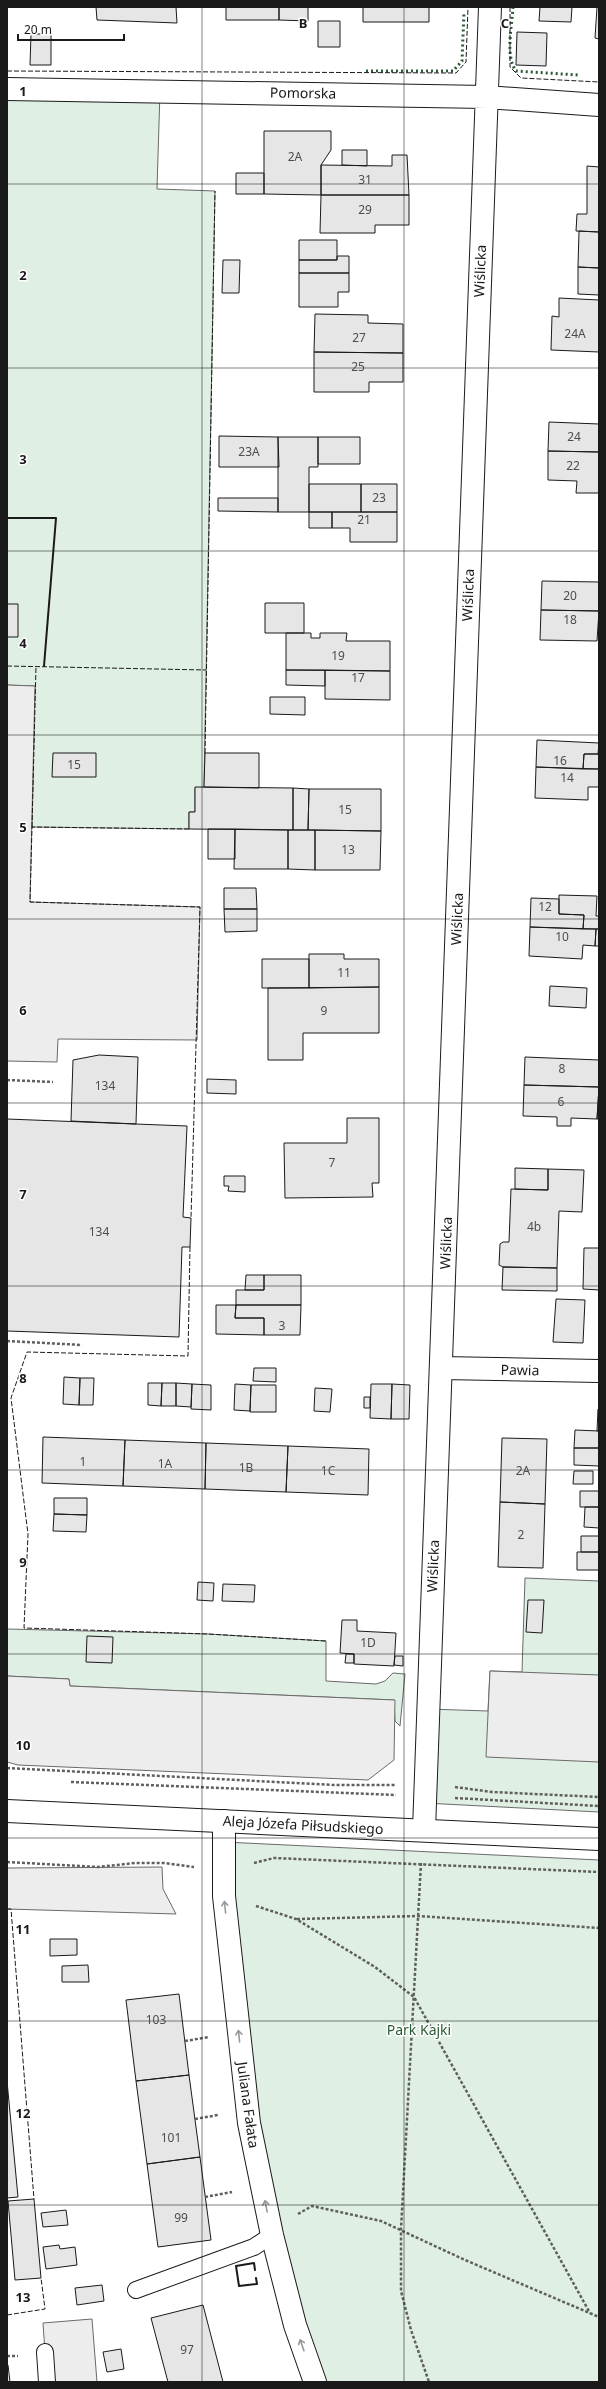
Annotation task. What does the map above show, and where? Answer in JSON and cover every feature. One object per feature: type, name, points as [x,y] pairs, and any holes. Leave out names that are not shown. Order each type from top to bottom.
[{"type":"street","name":"Wiślicka","points":[[424,1830],[424,1790],[442,1368],[490,7]]},
{"type":"street","name":"Pomorska","points":[[7,90],[486,97],[599,105]]},
{"type":"street","name":"Pawia","points":[[442,1368],[599,1371]]},
{"type":"street","name":"Aleja Józefa Piłsudskiego","points":[[7,1811],[599,1839]]},
{"type":"street","name":"Juliana Fałata","points":[[224,1821],[224,1896],[249,2123],[272,2235],[295,2325],[315,2382]]},
{"type":"lane","points":[[136,2290],[254,2248],[272,2235]]},
{"type":"lane","points":[[45,2352],[48,2382]]},
{"type":"path","points":[[7,1080],[53,1082]]},
{"type":"path","points":[[7,1342],[82,1345]]},
{"type":"path","points":[[7,1768],[380,1786],[599,1806]]},
{"type":"path","points":[[63,1782],[424,1790],[599,1797]]},
{"type":"path","points":[[7,1862],[98,1867],[135,1863],[164,1863],[223,1870],[274,1858],[599,1872]]},
{"type":"path","points":[[421,1864],[401,2229],[401,2291],[411,2330],[429,2382]]},
{"type":"path","points":[[224,1896],[296,1919],[374,1967],[414,1997],[590,2313]]},
{"type":"path","points":[[296,1919],[418,1916],[599,1928]]},
{"type":"path","points":[[185,2041],[212,2036]]},
{"type":"path","points":[[195,2119],[224,2114]]},
{"type":"path","points":[[205,2197],[238,2191]]},
{"type":"path","points":[[272,2235],[291,2218],[312,2206],[381,2221],[465,2260],[599,2317]]},
{"type":"green space","points":[[7,89],[160,91],[157,189],[215,191],[204,787],[195,788],[195,812],[189,812],[189,829],[32,827],[35,686],[7,685]]},
{"type":"green space","points":[[525,1578],[599,1581],[599,1812],[424,1803],[428,1709],[488,1711],[490,1671],[522,1672]]},
{"type":"green space","points":[[7,1629],[208,1634],[326,1641],[326,1681],[376,1684],[385,1681],[393,1673],[405,1674],[400,1726],[395,1721],[394,1700],[70,1686],[69,1679],[7,1676]]},
{"type":"green space","name":"Park Kajki","points":[[224,1842],[599,1860],[599,2382],[315,2382],[272,2235]]},
{"type":"shaded area","points":[[7,685],[35,686],[30,902],[200,907],[197,1040],[58,1039],[57,1062],[7,1061]]},
{"type":"shaded area","points":[[490,1671],[599,1675],[599,1762],[486,1757]]},
{"type":"shaded area","points":[[7,1676],[69,1679],[70,1686],[395,1700],[394,1760],[368,1780],[18,1765],[7,1762]]},
{"type":"shaded area","points":[[162,1867],[163,1889],[176,1914],[7,1909],[7,1868]]},
{"type":"shaded area","points":[[92,2319],[97,2382],[47,2382],[43,2323]]},
{"type":"building","points":[[96,7],[176,7],[177,23],[97,20]]},
{"type":"building","points":[[226,7],[279,7],[279,20],[226,20]]},
{"type":"building","points":[[279,7],[308,7],[308,21],[279,20]]},
{"type":"building","points":[[363,7],[429,7],[429,22],[363,22]]},
{"type":"building","points":[[540,7],[572,7],[571,22],[539,21]]},
{"type":"building","points":[[597,7],[599,7],[599,39],[595,38]]},
{"type":"building","points":[[318,21],[340,21],[340,47],[318,47]]},
{"type":"building","points":[[517,32],[547,33],[546,66],[516,65]]},
{"type":"building","points":[[31,34],[51,34],[51,65],[30,65]]},
{"type":"building","points":[[264,131],[331,131],[331,150],[321,165],[321,195],[264,194]]},
{"type":"building","points":[[342,150],[367,150],[367,166],[342,165]]},
{"type":"building","points":[[392,155],[407,155],[409,195],[321,195],[321,165],[392,166]]},
{"type":"building","points":[[587,166],[599,167],[599,232],[576,231],[577,214],[587,214]]},
{"type":"building","points":[[236,173],[264,173],[264,194],[236,194]]},
{"type":"building","points":[[321,195],[409,195],[409,225],[375,225],[375,233],[320,233]]},
{"type":"building","points":[[579,231],[599,232],[599,268],[578,267]]},
{"type":"building","points":[[299,240],[337,240],[337,260],[299,260]]},
{"type":"building","points":[[337,256],[349,256],[349,273],[299,273],[299,260],[337,260]]},
{"type":"building","points":[[223,260],[240,260],[239,293],[222,293]]},
{"type":"building","points":[[578,267],[599,268],[599,295],[578,294]]},
{"type":"building","points":[[299,273],[349,273],[349,292],[338,292],[338,307],[299,307]]},
{"type":"building","points":[[559,298],[599,300],[599,352],[551,350],[552,316],[559,317]]},
{"type":"building","points":[[315,314],[368,315],[368,323],[403,324],[403,353],[314,352]]},
{"type":"building","points":[[314,352],[403,353],[403,382],[369,382],[369,392],[314,392]]},
{"type":"building","points":[[549,422],[599,424],[599,452],[548,451]]},
{"type":"building","points":[[219,436],[278,437],[279,467],[219,467]]},
{"type":"building","points":[[278,437],[318,437],[318,467],[309,467],[309,512],[278,512]]},
{"type":"building","points":[[318,437],[360,437],[360,464],[318,464]]},
{"type":"building","points":[[548,451],[599,452],[599,493],[576,493],[577,481],[548,480]]},
{"type":"building","points":[[309,484],[361,484],[361,512],[309,512]]},
{"type":"building","points":[[361,484],[397,484],[397,512],[361,512]]},
{"type":"building","points":[[218,498],[278,498],[278,512],[218,511]]},
{"type":"building","points":[[309,512],[332,512],[332,528],[309,528]]},
{"type":"building","points":[[332,512],[397,512],[397,542],[350,542],[350,528],[332,528]]},
{"type":"building","points":[[542,581],[599,582],[599,611],[541,610]]},
{"type":"building","points":[[265,603],[304,603],[304,633],[265,633]]},
{"type":"building","points":[[7,604],[18,604],[18,637],[7,637]]},
{"type":"building","points":[[541,610],[599,611],[597,641],[540,640]]},
{"type":"building","points":[[286,633],[311,633],[311,638],[320,638],[320,633],[347,633],[346,641],[390,641],[390,671],[286,670]]},
{"type":"building","points":[[286,670],[325,670],[325,686],[286,685]]},
{"type":"building","points":[[325,670],[390,671],[390,700],[325,699]]},
{"type":"building","points":[[270,697],[305,697],[305,715],[270,714]]},
{"type":"building","points":[[537,740],[599,743],[598,754],[584,754],[583,769],[536,767]]},
{"type":"building","points":[[53,753],[96,753],[96,777],[52,777]]},
{"type":"building","points":[[205,753],[259,753],[259,788],[204,787]]},
{"type":"building","points":[[584,754],[599,754],[599,769],[583,769]]},
{"type":"building","points":[[536,767],[599,769],[599,787],[588,787],[588,800],[535,798]]},
{"type":"building","points":[[195,787],[293,788],[293,830],[189,829],[189,812],[195,812]]},
{"type":"building","points":[[293,788],[309,789],[308,830],[293,830]]},
{"type":"building","points":[[309,789],[381,789],[381,831],[308,830]]},
{"type":"building","points":[[208,829],[235,829],[235,859],[208,859]]},
{"type":"building","points":[[235,829],[288,830],[288,869],[234,869]]},
{"type":"building","points":[[288,830],[315,830],[315,870],[288,869]]},
{"type":"building","points":[[315,830],[381,831],[380,870],[315,870]]},
{"type":"building","points":[[224,888],[256,888],[257,909],[224,909]]},
{"type":"building","points":[[559,895],[597,896],[596,916],[599,916],[599,929],[583,929],[584,915],[559,914]]},
{"type":"building","points":[[531,898],[559,899],[559,914],[584,915],[583,929],[530,927]]},
{"type":"building","points":[[224,909],[257,909],[257,931],[225,932]]},
{"type":"building","points":[[530,927],[596,929],[595,946],[583,945],[582,959],[529,956]]},
{"type":"building","points":[[596,929],[599,929],[599,946],[595,946]]},
{"type":"building","points":[[309,954],[344,954],[344,959],[379,959],[379,987],[309,988]]},
{"type":"building","points":[[262,959],[309,959],[309,988],[262,988]]},
{"type":"building","points":[[550,986],[587,988],[586,1008],[549,1006]]},
{"type":"building","points":[[379,987],[379,1033],[303,1033],[303,1060],[268,1060],[268,988]]},
{"type":"building","points":[[99,1055],[138,1057],[136,1124],[71,1121],[73,1060]]},
{"type":"building","points":[[525,1057],[599,1060],[599,1087],[524,1085]]},
{"type":"building","points":[[207,1079],[236,1080],[236,1094],[207,1093]]},
{"type":"building","points":[[524,1085],[599,1087],[597,1119],[571,1118],[571,1126],[557,1126],[557,1117],[523,1116]]},
{"type":"building","points":[[599,1087],[599,1119],[597,1119]]},
{"type":"building","points":[[347,1118],[379,1118],[379,1183],[372,1183],[373,1197],[285,1198],[284,1143],[347,1143]]},
{"type":"building","points":[[7,1119],[187,1126],[183,1217],[191,1218],[190,1247],[182,1247],[179,1337],[7,1331]]},
{"type":"building","points":[[515,1168],[548,1169],[548,1190],[515,1189]]},
{"type":"building","points":[[548,1169],[584,1170],[582,1212],[559,1211],[557,1268],[503,1267],[499,1265],[500,1244],[503,1242],[509,1242],[511,1189],[548,1190]]},
{"type":"building","points":[[224,1176],[245,1176],[245,1192],[228,1191],[229,1186],[224,1186]]},
{"type":"building","points":[[584,1248],[599,1248],[599,1290],[583,1289]]},
{"type":"building","points":[[503,1267],[557,1268],[557,1291],[502,1290]]},
{"type":"building","points":[[246,1275],[264,1275],[264,1290],[245,1290]]},
{"type":"building","points":[[264,1275],[301,1275],[301,1305],[236,1305],[236,1290],[264,1290]]},
{"type":"building","points":[[556,1299],[585,1300],[583,1343],[553,1342]]},
{"type":"building","points":[[216,1305],[236,1305],[235,1318],[264,1318],[264,1335],[216,1334]]},
{"type":"building","points":[[236,1305],[301,1305],[300,1335],[264,1335],[264,1318],[235,1318]]},
{"type":"building","points":[[254,1368],[276,1368],[276,1382],[253,1381]]},
{"type":"building","points":[[64,1377],[80,1378],[79,1405],[63,1404]]},
{"type":"building","points":[[80,1378],[94,1378],[93,1405],[79,1405]]},
{"type":"building","points":[[148,1383],[162,1383],[161,1406],[148,1405]]},
{"type":"building","points":[[162,1383],[176,1383],[176,1406],[161,1406]]},
{"type":"building","points":[[176,1383],[192,1384],[191,1407],[176,1406]]},
{"type":"building","points":[[192,1384],[211,1385],[211,1410],[191,1409]]},
{"type":"building","points":[[235,1384],[251,1385],[250,1411],[234,1410]]},
{"type":"building","points":[[371,1384],[392,1384],[391,1419],[370,1418]]},
{"type":"building","points":[[392,1384],[410,1385],[409,1419],[391,1419]]},
{"type":"building","points":[[251,1385],[276,1385],[276,1412],[250,1412]]},
{"type":"building","points":[[315,1388],[332,1389],[330,1412],[314,1411]]},
{"type":"building","points":[[364,1397],[370,1397],[370,1408],[364,1408]]},
{"type":"building","points":[[598,1409],[599,1431],[597,1431]]},
{"type":"building","points":[[575,1430],[599,1431],[599,1448],[574,1448]]},
{"type":"building","points":[[43,1437],[125,1440],[123,1486],[42,1483]]},
{"type":"building","points":[[502,1438],[547,1439],[545,1504],[500,1502]]},
{"type":"building","points":[[125,1440],[206,1443],[205,1489],[123,1486]]},
{"type":"building","points":[[206,1443],[288,1446],[286,1492],[205,1489]]},
{"type":"building","points":[[288,1446],[369,1449],[368,1495],[286,1492]]},
{"type":"building","points":[[574,1448],[599,1448],[599,1466],[574,1465]]},
{"type":"building","points":[[574,1471],[593,1471],[593,1484],[573,1484]]},
{"type":"building","points":[[580,1491],[599,1491],[599,1507],[580,1507]]},
{"type":"building","points":[[54,1498],[87,1498],[87,1515],[54,1514]]},
{"type":"building","points":[[500,1502],[545,1504],[543,1568],[498,1567]]},
{"type":"building","points":[[585,1507],[599,1507],[599,1528],[584,1527]]},
{"type":"building","points":[[54,1514],[87,1515],[86,1532],[53,1531]]},
{"type":"building","points":[[581,1536],[599,1536],[599,1552],[581,1552]]},
{"type":"building","points":[[577,1552],[599,1552],[599,1570],[577,1570]]},
{"type":"building","points":[[198,1582],[214,1583],[213,1601],[197,1600]]},
{"type":"building","points":[[223,1584],[255,1585],[254,1602],[222,1601]]},
{"type":"building","points":[[528,1600],[544,1600],[542,1633],[526,1632]]},
{"type":"building","points":[[342,1620],[357,1620],[357,1631],[396,1633],[394,1666],[354,1664],[354,1654],[340,1653]]},
{"type":"building","points":[[87,1636],[113,1637],[112,1663],[86,1662]]},
{"type":"building","points":[[346,1654],[354,1654],[354,1663],[345,1663]]},
{"type":"building","points":[[395,1656],[403,1656],[403,1666],[394,1665]]},
{"type":"building","points":[[50,1939],[77,1939],[77,1955],[50,1956]]},
{"type":"building","points":[[88,1965],[89,1982],[62,1982],[62,1966]]},
{"type":"building","points":[[179,1994],[189,2075],[136,2081],[126,2000]]},
{"type":"building","points":[[189,2075],[200,2157],[147,2164],[136,2081]]},
{"type":"building","points":[[7,2081],[18,2197],[7,2198]]},
{"type":"building","points":[[200,2157],[211,2240],[158,2247],[147,2164]]},
{"type":"building","points":[[34,2199],[41,2278],[15,2280],[8,2201]]},
{"type":"building","points":[[66,2210],[68,2225],[43,2227],[41,2213]]},
{"type":"building","points":[[59,2245],[60,2249],[75,2247],[77,2265],[46,2269],[43,2247]]},
{"type":"building","points":[[102,2285],[104,2301],[77,2305],[75,2288]]},
{"type":"building","points":[[203,2305],[223,2382],[168,2382],[151,2318]]},
{"type":"building","points":[[121,2349],[124,2369],[107,2372],[103,2352]]},
{"type":"building","points":[[8,2365],[10,2382],[7,2382]]},
{"type":"hedge","points":[[513,7],[510,49],[513,65],[516,71],[578,75]]},
{"type":"hedge","points":[[366,71],[453,71],[462,61],[464,12]]},
{"type":"fence","points":[[7,71],[456,73],[466,62],[468,7]]},
{"type":"fence","points":[[510,7],[510,67],[521,78],[599,82]]},
{"type":"fence","points":[[205,753],[215,191]]},
{"type":"fence","points":[[7,666],[206,670]]},
{"type":"fence","points":[[32,827],[36,666]]},
{"type":"fence","points":[[189,829],[32,827],[30,902],[200,907],[191,1218]]},
{"type":"fence","points":[[190,1247],[188,1356],[27,1352],[11,1398],[28,1534],[24,1628],[208,1634],[326,1641]]},
{"type":"fence","points":[[7,1909],[11,1909],[34,2199]]},
{"type":"fence","points":[[7,2315],[45,2309],[41,2278]]},
{"type":"wall","points":[[7,518],[56,518],[44,666]]},
{"type":"wall","points":[[255,2270],[254,2263],[236,2266],[239,2286],[257,2284],[256,2278]]}]
